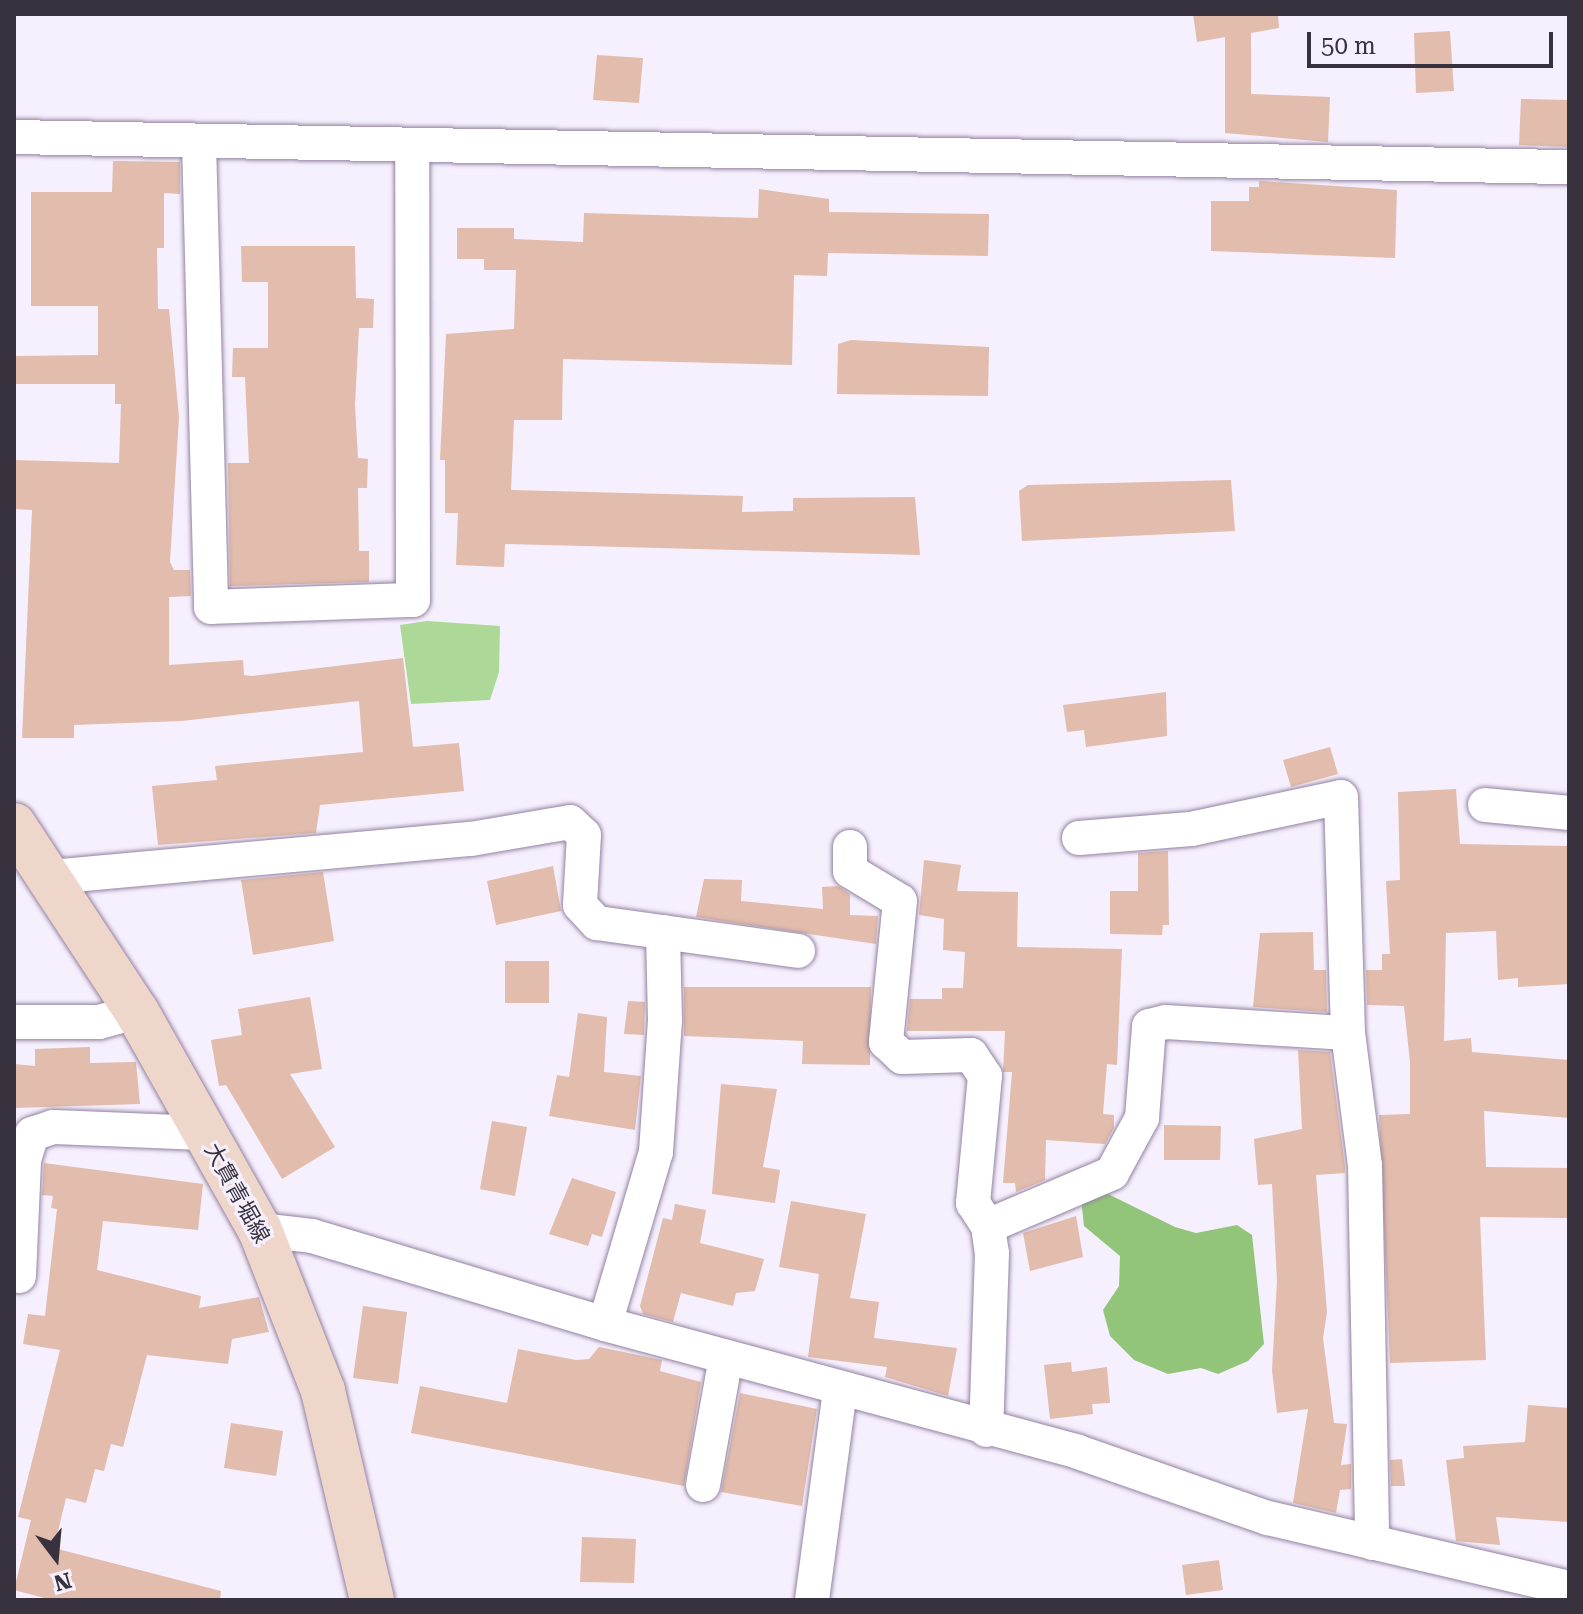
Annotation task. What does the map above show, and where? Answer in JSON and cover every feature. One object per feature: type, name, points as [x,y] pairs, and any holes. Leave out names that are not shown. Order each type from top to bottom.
[{"type":"main road","name":"大貫青堀線","points":[[14,825],[137,1012],[260,1230],[323,1391],[372,1600]]},
{"type":"street","points":[[14,137],[1569,167]]},
{"type":"street","points":[[199,142],[211,607],[413,600],[412,147]]},
{"type":"street","points":[[1079,838],[1191,829],[1341,797],[1348,1033],[1365,1165],[1372,1543]]},
{"type":"street","points":[[1485,805],[1569,813]]},
{"type":"street","points":[[51,877],[471,839],[570,822],[584,835],[580,905],[597,923],[798,951]]},
{"type":"street","points":[[850,847],[850,871],[900,901],[886,1042],[902,1057],[971,1055],[985,1076],[973,1203],[988,1226],[986,1430]]},
{"type":"street","points":[[605,1324],[656,1152],[665,1021],[663,932]]},
{"type":"street","points":[[14,1022],[99,1022],[137,1012]]},
{"type":"street","points":[[988,1226],[1112,1173],[1142,1118],[1149,1026],[1166,1022],[1348,1033]]},
{"type":"street","points":[[19,1276],[24,1160],[32,1134],[53,1127],[204,1133]]},
{"type":"street","points":[[260,1230],[312,1236],[605,1324],[986,1430],[1078,1452],[1268,1518],[1564,1592]]},
{"type":"street","points":[[703,1485],[726,1357]]},
{"type":"street","points":[[812,1600],[840,1389]]},
{"type":"green space","points":[[427,621],[500,626],[499,672],[490,700],[411,704],[400,625]]},
{"type":"green space","points":[[1100,1190],[1175,1227],[1196,1233],[1237,1225],[1252,1235],[1264,1344],[1248,1361],[1218,1374],[1201,1368],[1168,1374],[1134,1360],[1110,1336],[1103,1310],[1119,1286],[1120,1256],[1084,1226],[1081,1198]]},
{"type":"building","points":[[1193,14],[1278,14],[1279,28],[1251,33],[1251,94],[1330,97],[1328,142],[1225,133],[1225,37],[1197,42]]},
{"type":"building","points":[[1450,31],[1454,91],[1416,93],[1414,33]]},
{"type":"building","points":[[597,55],[643,58],[639,103],[593,100]]},
{"type":"building","points":[[1521,99],[1569,100],[1569,147],[1519,145]]},
{"type":"building","points":[[113,161],[180,162],[180,194],[164,193],[164,248],[157,248],[158,309],[169,309],[179,417],[170,562],[174,570],[190,570],[191,596],[169,597],[169,665],[243,660],[244,675],[252,676],[403,658],[413,747],[459,743],[464,791],[320,805],[316,833],[158,845],[152,786],[217,780],[215,766],[363,752],[359,701],[181,721],[74,725],[74,738],[22,738],[32,510],[14,509],[14,460],[119,463],[121,404],[115,404],[115,384],[14,384],[14,356],[98,355],[98,306],[31,306],[31,192],[112,192]]},
{"type":"building","points":[[1259,181],[1397,190],[1395,258],[1211,251],[1211,201],[1249,201],[1249,187],[1259,187]]},
{"type":"building","points":[[759,189],[829,199],[829,212],[989,214],[988,256],[828,253],[827,276],[794,275],[792,365],[563,359],[562,420],[514,420],[511,490],[743,496],[742,512],[793,511],[793,498],[915,497],[920,555],[505,544],[504,567],[456,565],[458,513],[445,513],[445,460],[440,460],[446,334],[514,329],[516,270],[484,270],[484,259],[457,259],[457,228],[514,228],[514,239],[583,242],[584,213],[758,218]]},
{"type":"building","points":[[241,246],[355,246],[356,298],[374,299],[373,328],[359,328],[355,405],[358,458],[368,459],[367,488],[358,488],[359,551],[369,551],[369,582],[230,586],[228,463],[249,463],[245,377],[232,377],[233,348],[268,348],[268,282],[242,282]]},
{"type":"building","points":[[851,340],[989,347],[988,396],[837,394],[838,344]]},
{"type":"building","points":[[1231,480],[1235,531],[1022,541],[1019,491],[1028,485]]},
{"type":"building","points":[[1166,692],[1167,736],[1086,747],[1084,730],[1067,732],[1063,705]]},
{"type":"building","points":[[1330,747],[1338,774],[1291,787],[1283,760]]},
{"type":"building","points":[[1456,789],[1460,844],[1569,846],[1569,984],[1518,987],[1518,978],[1498,980],[1496,931],[1446,933],[1444,1041],[1471,1038],[1472,1052],[1569,1060],[1569,1118],[1484,1111],[1486,1167],[1569,1168],[1569,1218],[1480,1217],[1486,1360],[1390,1363],[1379,1115],[1410,1114],[1410,1062],[1404,1006],[1367,1005],[1366,970],[1382,970],[1382,954],[1390,954],[1386,881],[1400,880],[1398,792]]},
{"type":"building","points":[[1168,851],[1169,925],[1163,925],[1162,935],[1110,934],[1110,891],[1138,891],[1138,853]]},
{"type":"building","points":[[924,860],[961,865],[957,891],[1018,892],[1017,947],[1122,949],[1117,1065],[1107,1064],[1103,1114],[1114,1115],[1114,1128],[1105,1144],[1046,1140],[1045,1180],[1016,1192],[1015,1183],[1003,1183],[1012,1072],[1003,1072],[1005,1031],[907,1031],[910,999],[942,999],[942,988],[963,988],[965,952],[943,950],[944,919],[919,915]]},
{"type":"building","points":[[553,866],[561,911],[496,925],[487,881]]},
{"type":"building","points":[[323,872],[334,941],[253,955],[241,880]]},
{"type":"building","points":[[704,879],[742,880],[741,901],[823,909],[822,887],[838,886],[850,894],[850,915],[878,916],[876,944],[696,917]]},
{"type":"building","points":[[1313,932],[1314,970],[1326,970],[1327,1012],[1253,1007],[1260,933]]},
{"type":"building","points":[[505,961],[549,961],[549,1003],[505,1003]]},
{"type":"building","points":[[684,987],[871,987],[870,1065],[802,1064],[803,1041],[684,1036]]},
{"type":"building","points":[[310,997],[322,1069],[290,1074],[335,1147],[282,1179],[226,1085],[219,1086],[211,1040],[242,1035],[238,1009]]},
{"type":"building","points":[[628,1001],[645,1002],[644,1035],[624,1034]]},
{"type":"building","points":[[578,1013],[607,1017],[604,1072],[641,1076],[635,1130],[549,1116],[557,1075],[569,1077]]},
{"type":"building","points":[[90,1047],[90,1063],[136,1062],[140,1104],[14,1108],[14,1064],[35,1066],[35,1049]]},
{"type":"building","points":[[1298,1050],[1330,1052],[1345,1166],[1345,1173],[1316,1175],[1327,1312],[1323,1338],[1334,1423],[1347,1424],[1341,1465],[1351,1464],[1351,1489],[1340,1490],[1336,1513],[1293,1503],[1308,1409],[1277,1413],[1272,1370],[1277,1281],[1272,1184],[1258,1185],[1254,1139],[1302,1129]]},
{"type":"building","points":[[721,1084],[777,1089],[763,1167],[780,1170],[775,1203],[712,1194]]},
{"type":"building","points":[[492,1121],[527,1127],[515,1196],[480,1189]]},
{"type":"building","points":[[1164,1125],[1221,1126],[1220,1160],[1164,1160]]},
{"type":"building","points":[[44,1163],[203,1184],[198,1230],[103,1221],[97,1270],[201,1296],[199,1308],[259,1297],[269,1332],[232,1339],[228,1364],[147,1355],[123,1447],[111,1444],[104,1471],[95,1469],[86,1503],[66,1498],[54,1548],[221,1591],[220,1600],[52,1600],[14,1590],[31,1520],[18,1517],[60,1350],[23,1344],[28,1314],[45,1316],[57,1209],[51,1208],[53,1196],[42,1195]]},
{"type":"building","points":[[572,1178],[616,1192],[602,1237],[592,1234],[588,1246],[549,1234]]},
{"type":"building","points":[[791,1201],[866,1214],[850,1298],[879,1302],[874,1338],[957,1348],[948,1396],[885,1377],[887,1367],[808,1357],[819,1274],[779,1267]]},
{"type":"building","points":[[675,1204],[706,1210],[700,1243],[764,1259],[755,1291],[736,1293],[733,1306],[681,1293],[673,1322],[643,1314],[640,1306],[663,1218],[672,1220]]},
{"type":"building","points":[[1076,1216],[1083,1257],[1030,1271],[1023,1233]]},
{"type":"building","points":[[363,1306],[407,1312],[398,1384],[353,1378]]},
{"type":"building","points":[[599,1347],[662,1360],[660,1371],[701,1382],[684,1486],[411,1433],[420,1386],[507,1403],[518,1349],[576,1360],[589,1359]]},
{"type":"building","points":[[1071,1362],[1072,1372],[1107,1367],[1110,1403],[1092,1404],[1093,1414],[1050,1419],[1044,1365]]},
{"type":"building","points":[[740,1393],[817,1409],[802,1506],[721,1492]]},
{"type":"building","points":[[1528,1405],[1569,1408],[1569,1522],[1496,1517],[1500,1545],[1456,1541],[1446,1460],[1464,1458],[1463,1446],[1525,1442]]},
{"type":"building","points":[[231,1423],[283,1431],[276,1476],[224,1468]]},
{"type":"building","points":[[1402,1459],[1405,1486],[1391,1486],[1390,1460]]},
{"type":"building","points":[[582,1537],[636,1539],[634,1583],[580,1582]]},
{"type":"building","points":[[1219,1560],[1223,1590],[1186,1595],[1182,1565]]}]
